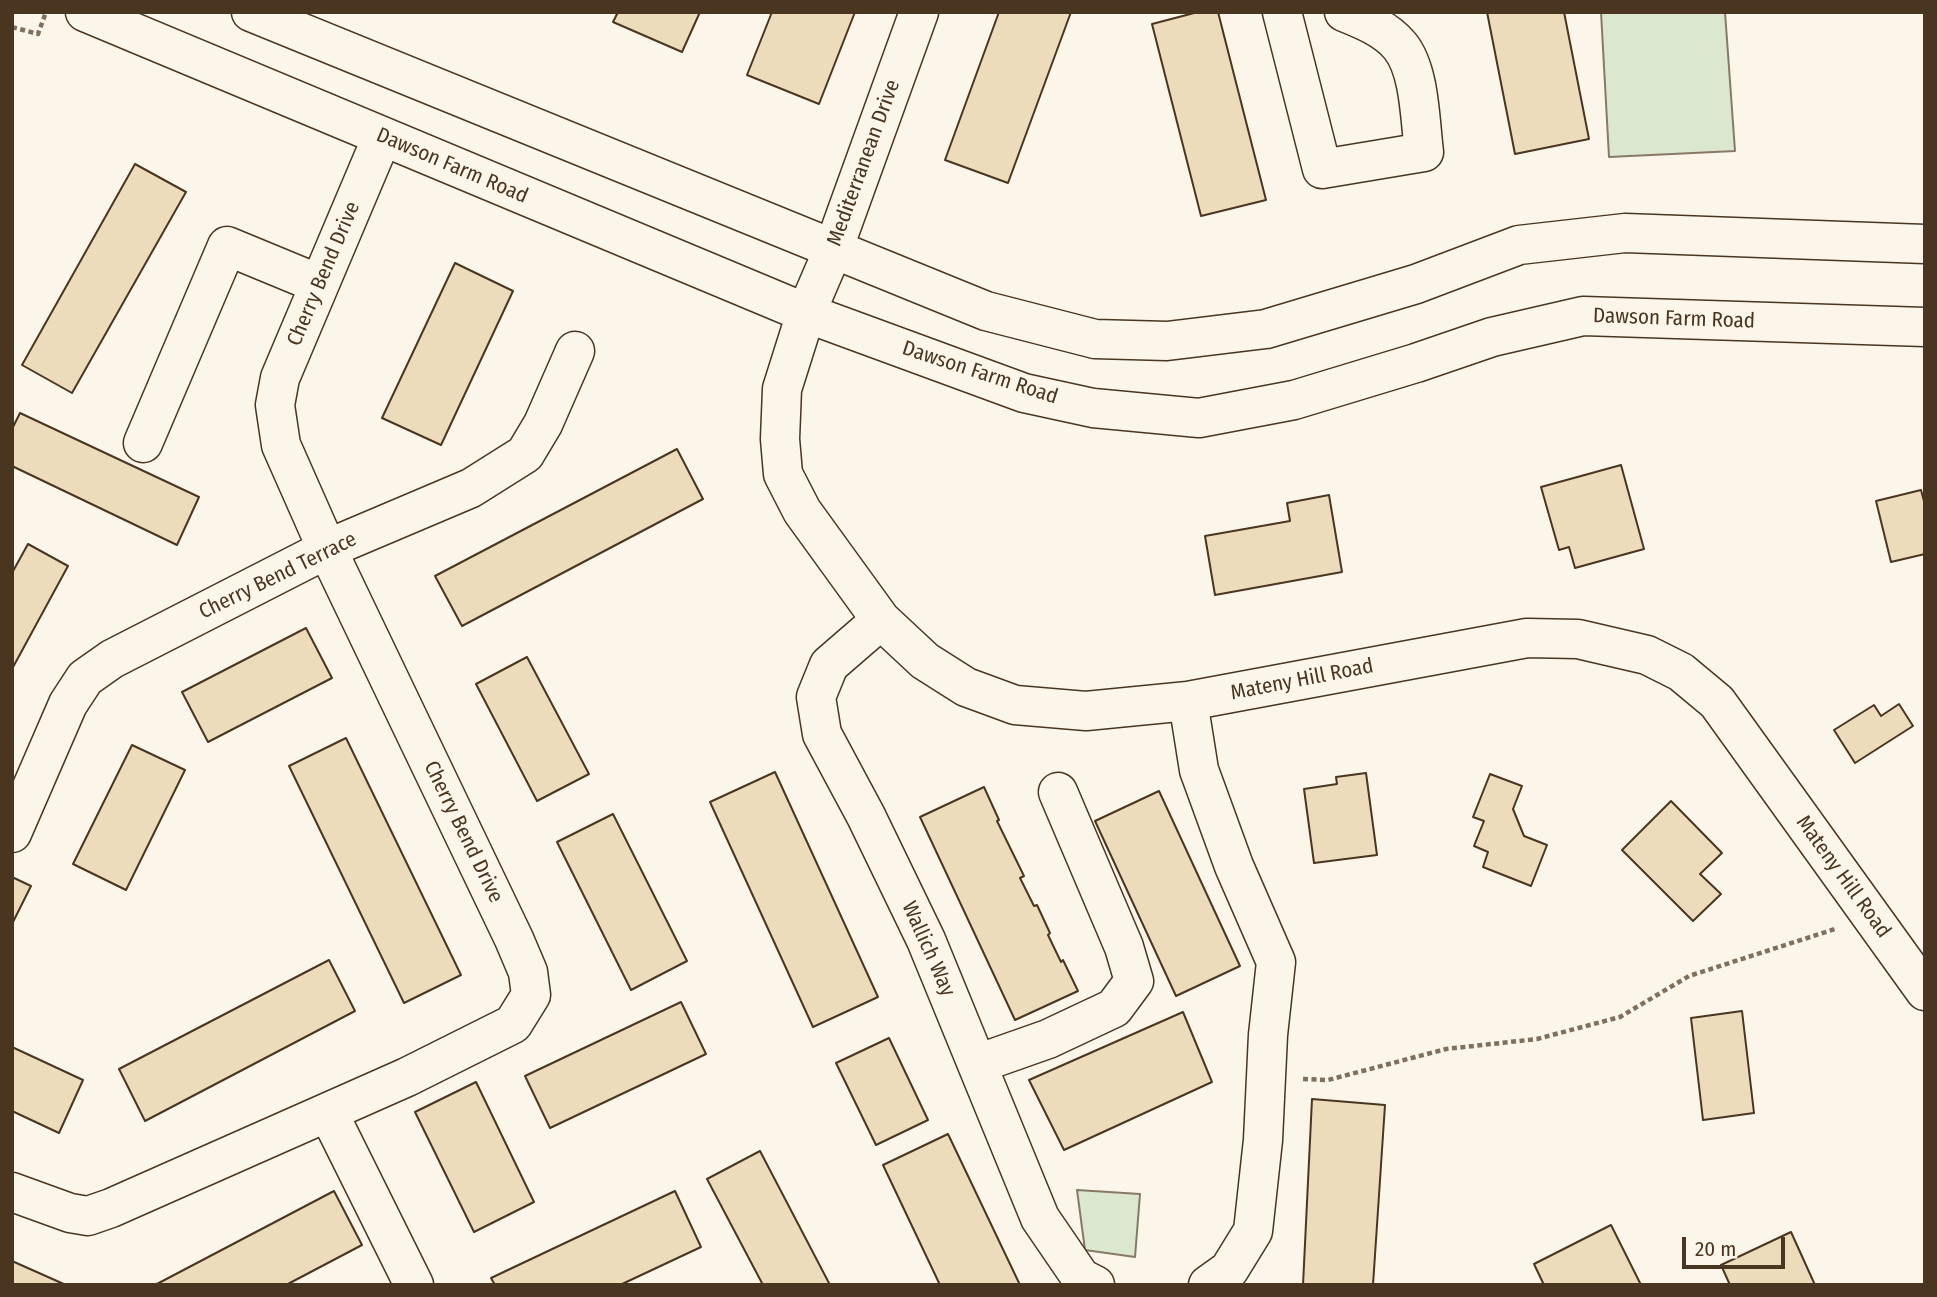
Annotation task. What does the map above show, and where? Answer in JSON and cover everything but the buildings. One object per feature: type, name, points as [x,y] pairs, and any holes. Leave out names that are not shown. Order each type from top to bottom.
[{"type":"street","name":"Dawson Farm Road","points":[[85,12],[806,313],[1024,393],[1093,408],[1199,418],[1294,400],[1492,337],[1583,316],[1925,327]]},
{"type":"street","points":[[251,12],[986,311],[1095,339],[1167,341],[1266,329],[1416,284],[1519,245],[1625,233],[1925,244]]},
{"type":"street","name":"Mediterranean Drive","points":[[806,313],[833,250],[919,12]]},
{"type":"street","points":[[1282,12],[1322,169],[1424,152],[1414,71],[1400,46],[1372,23],[1344,12]]},
{"type":"street","name":"Cherry Bend Drive","points":[[12,1192],[70,1213],[88,1216],[111,1208],[407,1077],[513,1024],[531,995],[528,972],[514,939],[327,549],[281,445],[275,405],[280,378],[382,137]]},
{"type":"street","points":[[143,443],[227,246],[319,284]]},
{"type":"street","name":"Mateny Hill Road","points":[[806,313],[782,389],[780,439],[783,474],[803,511],[881,620],[926,661],[966,687],[1015,705],[1086,711],[1188,701],[1527,638],[1578,639],[1647,655],[1681,672],[1717,702],[1925,991]]},
{"type":"street","name":"Cherry Bend Terrace","points":[[12,833],[68,704],[85,678],[112,659],[327,549],[471,488],[525,454],[543,424],[575,351]]},
{"type":"street","name":"Wallich Way","points":[[881,620],[829,665],[816,697],[822,734],[866,816],[926,940],[1040,1218],[1081,1278],[1094,1285]]},
{"type":"street","points":[[1188,701],[1199,770],[1234,866],[1276,962],[1268,1035],[1264,1140],[1253,1231],[1229,1270],[1208,1285]]},
{"type":"street","points":[[977,1065],[1048,1039],[1114,1008],[1135,981],[1124,947],[1058,792]]},
{"type":"street","points":[[328,1112],[414,1285]]},
{"type":"path","points":[[12,27],[38,34],[46,12]]},
{"type":"path","points":[[1266,1076],[1328,1080],[1447,1049],[1537,1039],[1620,1017],[1689,976],[1872,918]]},
{"type":"green space","points":[[1601,12],[1725,12],[1735,151],[1609,157]]},
{"type":"green space","points":[[1077,1190],[1140,1194],[1135,1257],[1085,1250]]}]
